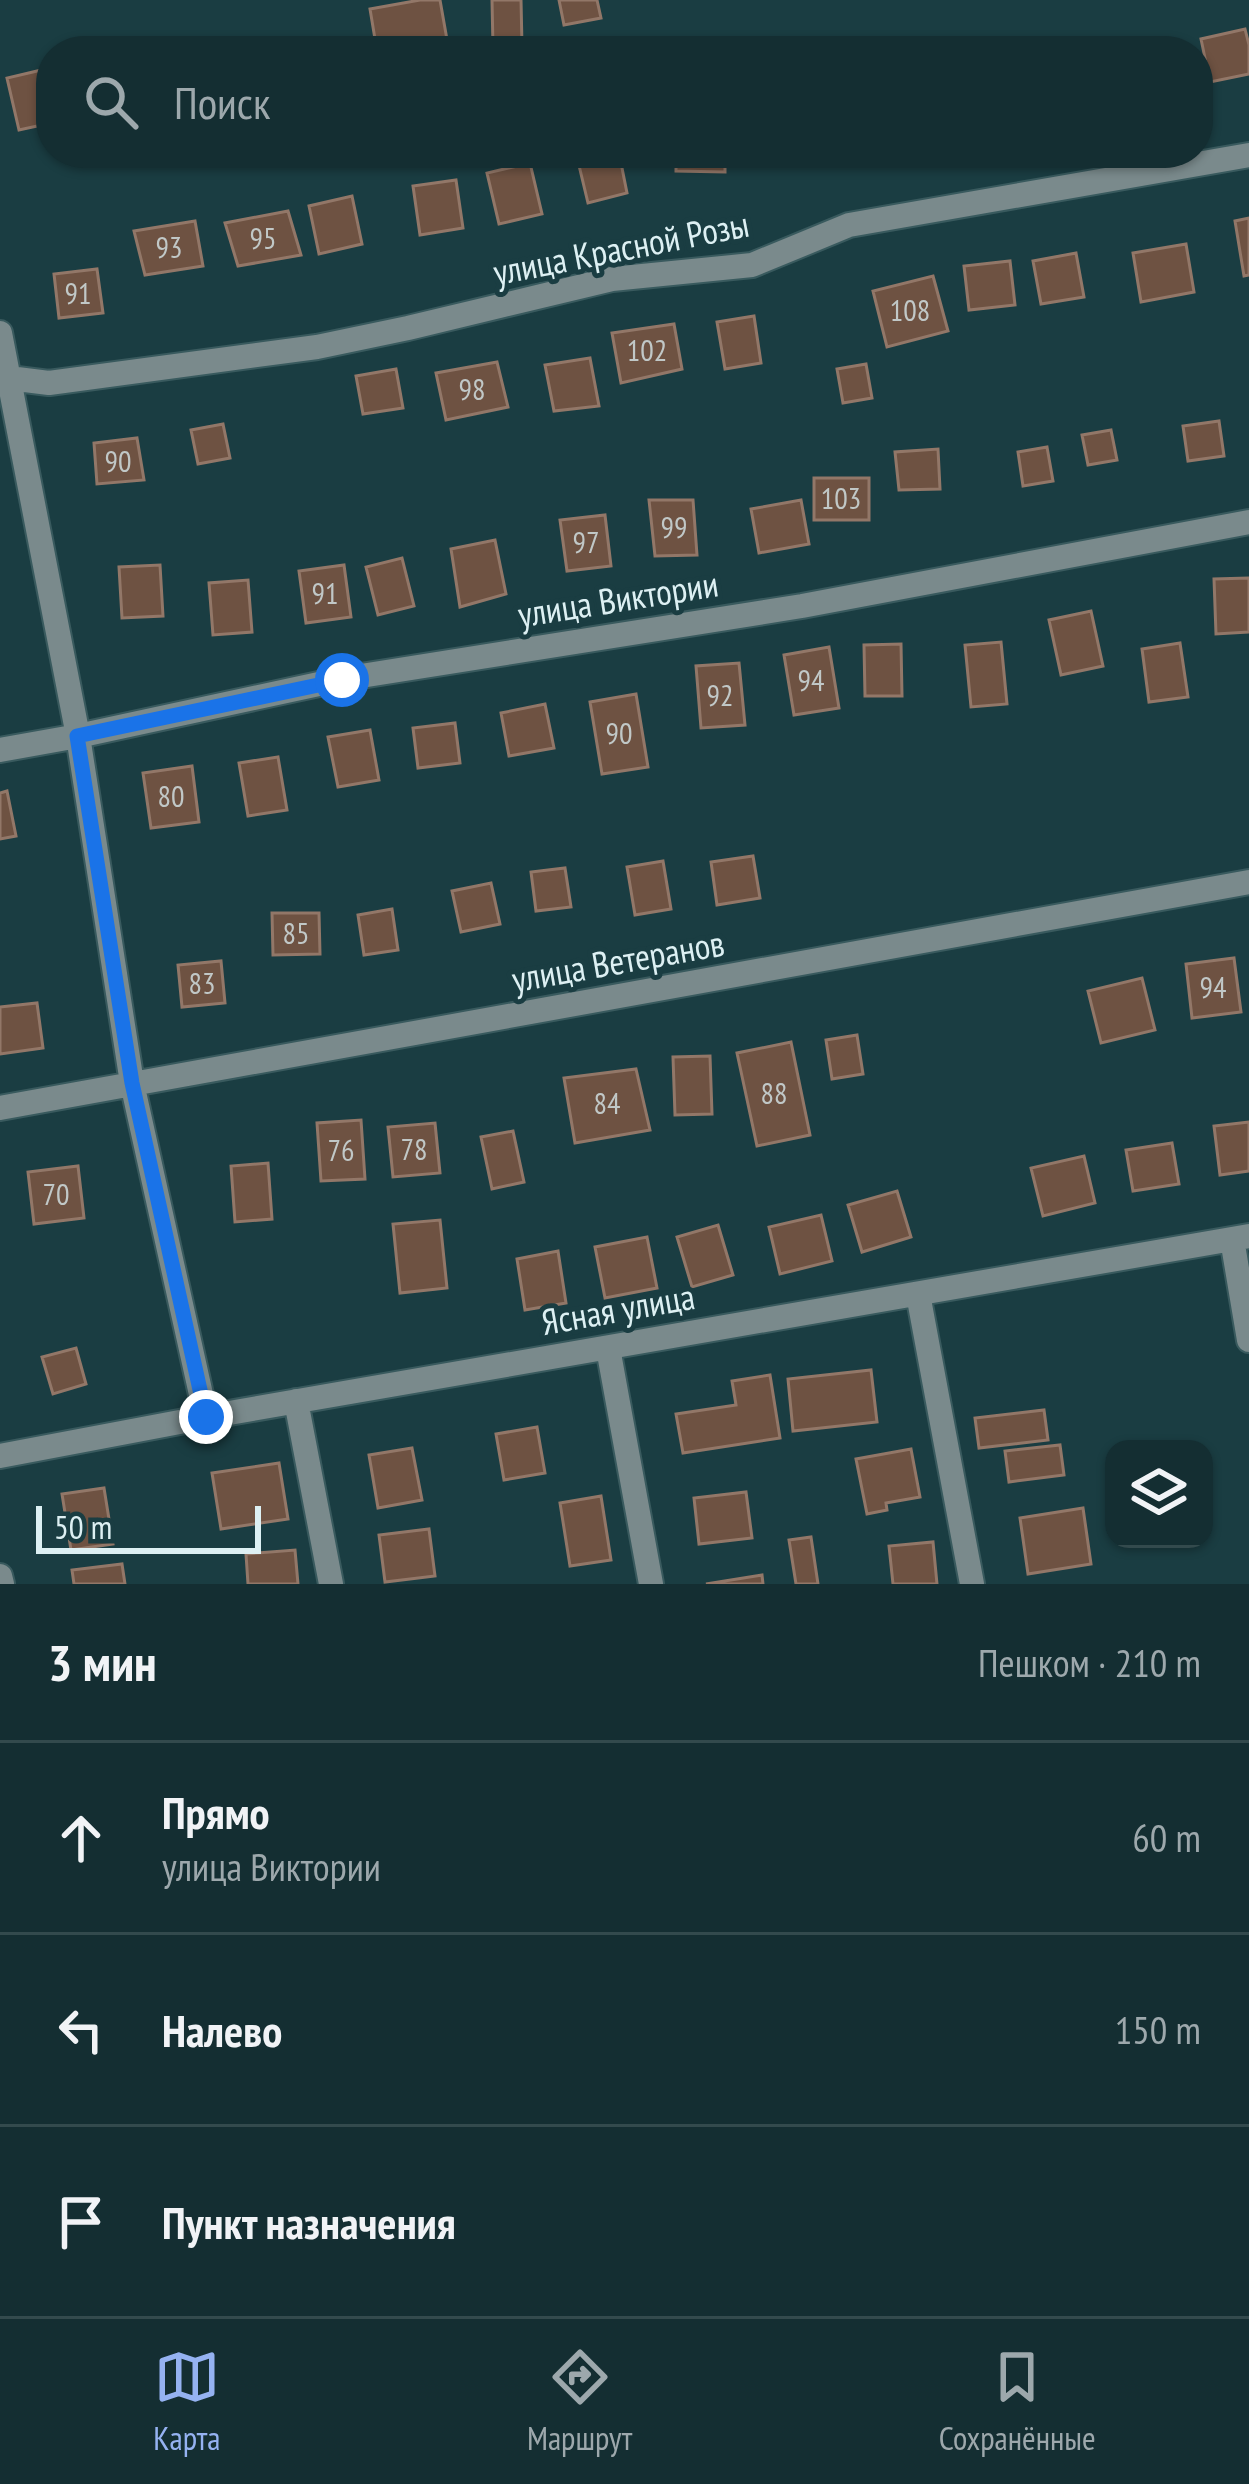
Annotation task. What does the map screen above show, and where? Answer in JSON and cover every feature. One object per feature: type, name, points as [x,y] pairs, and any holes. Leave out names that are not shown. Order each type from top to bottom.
[{"type":"street","name":"улица Красной Розы","points":[[1213,161],[1249,155]]},
{"type":"street","name":"улица Красной Розы","points":[[4,380],[49,383],[317,347],[612,279],[752,265],[848,225],[1175,168]]},
{"type":"street","points":[[0,333],[4,380],[77,736],[132,1083],[206,1417]]},
{"type":"street","name":"улица Виктории","points":[[0,750],[342,680],[802,606],[1249,522]]},
{"type":"street","name":"улица Ветеранов","points":[[0,1108],[1249,883]]},
{"type":"street","points":[[1240,1238],[1249,1340]]},
{"type":"street","name":"Ясная улица","points":[[0,1456],[1240,1238]]},
{"type":"street","points":[[918,1294],[972,1584]]},
{"type":"street","points":[[608,1348],[650,1584]]},
{"type":"street","points":[[296,1401],[331,1584]]},
{"type":"building","points":[[440,0],[446,36],[374,36],[370,9]]},
{"type":"building","points":[[492,0],[521,0],[522,36],[493,36]]},
{"type":"building","points":[[559,0],[597,0],[601,18],[564,25]]},
{"type":"building","points":[[1245,29],[1249,74],[1213,81],[1213,36]]},
{"type":"building","points":[[36,71],[36,126],[19,130],[7,78]]},
{"type":"building","points":[[531,168],[542,214],[499,224],[487,173]]},
{"type":"building","points":[[580,168],[622,168],[627,193],[588,203]]},
{"type":"building","points":[[676,168],[725,168],[725,172]]},
{"type":"building","points":[[456,180],[463,228],[420,235],[413,186]]},
{"type":"building","points":[[352,196],[362,244],[319,254],[309,206]]},
{"type":"building","points":[[288,211],[301,255],[238,266],[225,223]]},
{"type":"building","points":[[1249,218],[1249,275],[1244,276],[1235,221]]},
{"type":"building","points":[[195,221],[203,266],[145,275],[134,231]]},
{"type":"building","points":[[1186,244],[1194,292],[1141,302],[1133,253]]},
{"type":"building","points":[[1076,253],[1084,297],[1041,304],[1033,261]]},
{"type":"building","points":[[1010,261],[1015,305],[969,310],[964,266]]},
{"type":"building","points":[[97,269],[103,313],[59,318],[54,274]]},
{"type":"building","points":[[933,276],[948,331],[887,347],[873,291]]},
{"type":"building","points":[[754,316],[761,363],[725,369],[717,322]]},
{"type":"building","points":[[674,324],[682,369],[621,383],[612,333]]},
{"type":"building","points":[[590,358],[599,406],[554,411],[545,365]]},
{"type":"building","points":[[497,362],[508,407],[446,420],[436,373]]},
{"type":"building","points":[[866,364],[872,398],[843,403],[837,369]]},
{"type":"building","points":[[396,369],[403,408],[363,414],[356,376]]},
{"type":"building","points":[[1219,421],[1224,456],[1188,461],[1183,426]]},
{"type":"building","points":[[223,424],[230,458],[198,464],[191,430]]},
{"type":"building","points":[[1111,430],[1117,460],[1088,465],[1082,435]]},
{"type":"building","points":[[137,438],[144,480],[97,484],[94,443]]},
{"type":"building","points":[[1047,447],[1053,481],[1023,486],[1018,452]]},
{"type":"building","points":[[938,449],[940,489],[899,490],[895,452]]},
{"type":"building","points":[[814,478],[869,478],[869,520],[814,520]]},
{"type":"building","points":[[649,500],[693,500],[697,555],[655,556]]},
{"type":"building","points":[[801,500],[809,544],[759,553],[751,509]]},
{"type":"building","points":[[605,515],[611,566],[567,571],[560,520]]},
{"type":"building","points":[[495,540],[506,594],[460,607],[451,549]]},
{"type":"building","points":[[402,558],[414,606],[378,615],[366,567]]},
{"type":"building","points":[[160,565],[163,616],[122,618],[119,567]]},
{"type":"building","points":[[344,565],[351,617],[306,623],[299,571]]},
{"type":"building","points":[[1249,578],[1249,632],[1216,634],[1214,579]]},
{"type":"building","points":[[248,580],[252,632],[213,635],[209,583]]},
{"type":"building","points":[[1091,611],[1103,666],[1061,675],[1049,620]]},
{"type":"building","points":[[1001,642],[1007,704],[971,707],[965,645]]},
{"type":"building","points":[[1180,643],[1188,697],[1149,702],[1142,649]]},
{"type":"building","points":[[901,644],[902,696],[865,696],[864,645]]},
{"type":"building","points":[[829,647],[839,708],[794,715],[784,655]]},
{"type":"building","points":[[739,663],[745,725],[701,728],[696,666]]},
{"type":"building","points":[[636,694],[648,767],[602,774],[590,702]]},
{"type":"building","points":[[545,704],[554,748],[509,756],[501,713]]},
{"type":"building","points":[[455,723],[460,763],[418,768],[413,728]]},
{"type":"building","points":[[370,730],[379,780],[338,787],[328,737]]},
{"type":"building","points":[[278,757],[287,810],[248,816],[239,763]]},
{"type":"building","points":[[192,766],[199,822],[151,828],[143,773]]},
{"type":"building","points":[[7,791],[16,836],[0,839],[0,793]]},
{"type":"building","points":[[753,856],[760,898],[717,905],[711,862]]},
{"type":"building","points":[[663,861],[671,909],[635,915],[627,867]]},
{"type":"building","points":[[565,868],[571,907],[536,911],[531,872]]},
{"type":"building","points":[[491,883],[500,924],[461,932],[452,891]]},
{"type":"building","points":[[392,909],[398,950],[364,955],[358,915]]},
{"type":"building","points":[[272,913],[319,913],[320,954],[273,955]]},
{"type":"building","points":[[1234,958],[1241,1012],[1192,1018],[1186,964]]},
{"type":"building","points":[[221,961],[225,1003],[182,1007],[178,965]]},
{"type":"building","points":[[1142,978],[1155,1030],[1101,1043],[1088,991]]},
{"type":"building","points":[[37,1003],[43,1048],[0,1054],[0,1007]]},
{"type":"building","points":[[857,1035],[863,1074],[832,1079],[826,1040]]},
{"type":"building","points":[[791,1042],[810,1135],[757,1146],[737,1053]]},
{"type":"building","points":[[710,1056],[712,1114],[675,1115],[673,1057]]},
{"type":"building","points":[[636,1069],[650,1130],[575,1143],[564,1078]]},
{"type":"building","points":[[361,1120],[365,1179],[321,1181],[317,1123]]},
{"type":"building","points":[[1249,1122],[1249,1171],[1220,1175],[1214,1126]]},
{"type":"building","points":[[435,1123],[440,1173],[393,1177],[388,1127]]},
{"type":"building","points":[[513,1131],[524,1182],[492,1189],[481,1137]]},
{"type":"building","points":[[1172,1143],[1179,1184],[1133,1191],[1126,1150]]},
{"type":"building","points":[[1084,1156],[1095,1203],[1043,1216],[1031,1168]]},
{"type":"building","points":[[268,1163],[272,1219],[235,1222],[231,1166]]},
{"type":"building","points":[[78,1166],[84,1218],[34,1224],[28,1172]]},
{"type":"building","points":[[897,1191],[911,1237],[862,1252],[848,1205]]},
{"type":"building","points":[[821,1215],[832,1261],[780,1274],[769,1227]]},
{"type":"building","points":[[440,1220],[447,1288],[400,1293],[393,1224]]},
{"type":"building","points":[[718,1225],[733,1275],[692,1287],[677,1237]]},
{"type":"building","points":[[647,1237],[657,1288],[605,1298],[595,1247]]},
{"type":"building","points":[[558,1251],[566,1303],[525,1310],[517,1259]]},
{"type":"building","points":[[76,1348],[86,1384],[53,1394],[42,1357]]},
{"type":"building","points":[[871,1370],[877,1422],[793,1431],[788,1379]]},
{"type":"building","points":[[770,1375],[780,1438],[683,1453],[676,1414],[736,1405],[732,1381]]},
{"type":"building","points":[[1044,1410],[1048,1440],[979,1448],[975,1418]]},
{"type":"building","points":[[537,1427],[545,1473],[504,1480],[496,1434]]},
{"type":"building","points":[[1060,1445],[1064,1475],[1009,1482],[1005,1451]]},
{"type":"building","points":[[412,1448],[422,1500],[378,1508],[369,1455]]},
{"type":"building","points":[[911,1449],[920,1497],[886,1503],[887,1510],[867,1514],[856,1459]]},
{"type":"building","points":[[279,1463],[288,1519],[221,1529],[212,1473]]},
{"type":"building","points":[[104,1488],[113,1544],[71,1550],[62,1494]]},
{"type":"building","points":[[746,1492],[752,1538],[699,1544],[694,1498]]},
{"type":"building","points":[[601,1496],[611,1560],[570,1566],[560,1503]]},
{"type":"building","points":[[1083,1508],[1091,1564],[1028,1574],[1020,1518]]},
{"type":"building","points":[[429,1529],[435,1576],[385,1582],[379,1535]]},
{"type":"building","points":[[811,1537],[818,1584],[796,1584],[789,1540]]},
{"type":"building","points":[[933,1542],[937,1584],[893,1584],[889,1546]]},
{"type":"building","points":[[295,1550],[298,1584],[248,1584],[246,1554]]},
{"type":"building","points":[[122,1564],[125,1584],[74,1584],[72,1570]]},
{"type":"building","points":[[762,1575],[763,1584],[706,1584]]},
{"type":"route","points":[[206,1417],[132,1083],[77,736],[342,680]]}]
